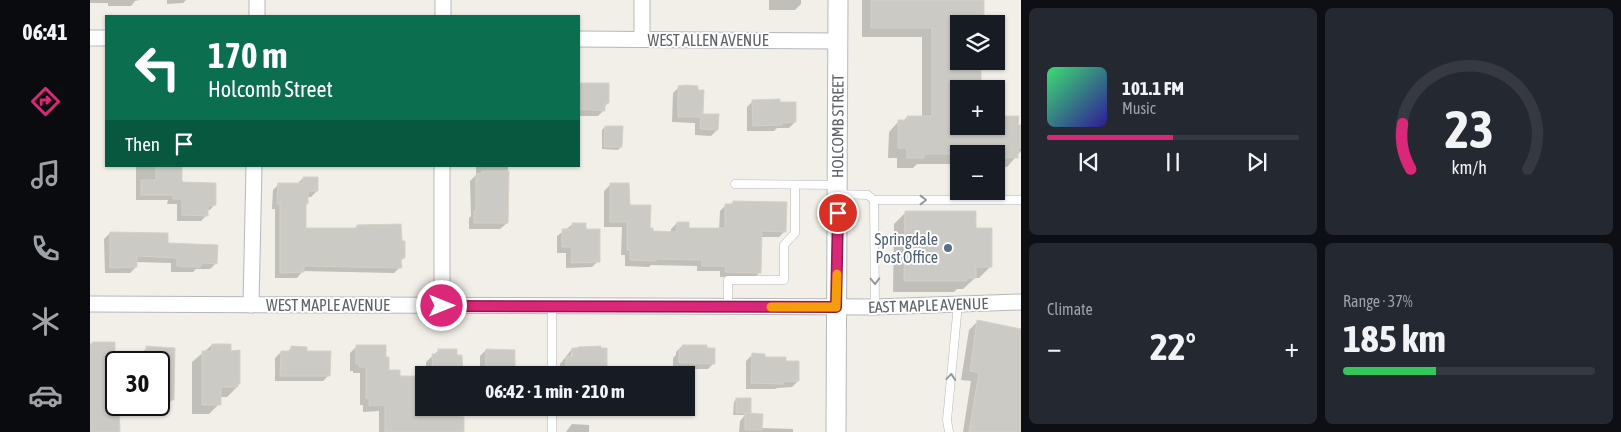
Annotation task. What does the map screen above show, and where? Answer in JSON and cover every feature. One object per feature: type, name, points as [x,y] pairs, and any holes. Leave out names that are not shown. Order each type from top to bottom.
[{"type":"street","points":[[257,0],[257,15]]},
{"type":"street","points":[[443,0],[443,15]]},
{"type":"street","points":[[642,0],[642,40]]},
{"type":"street","name":"HOLCOMB STREET","points":[[836,432],[838,0]]},
{"type":"street","points":[[90,38],[105,38]]},
{"type":"street","name":"WEST ALLEN AVENUE","points":[[580,39],[838,41]]},
{"type":"street","points":[[251,305],[254,167]]},
{"type":"street","points":[[442,167],[442,306]]},
{"type":"street","name":"EAST MAPLE AVENUE","points":[[836,307],[1021,302]]},
{"type":"street","name":"WEST MAPLE AVENUE","points":[[90,304],[836,307]]},
{"type":"lane","points":[[735,184],[795,185],[868,194],[874,200],[875,307]]},
{"type":"lane","points":[[728,306],[728,280],[784,280],[784,245],[795,233],[795,185]]},
{"type":"lane","points":[[874,200],[1021,200]]},
{"type":"lane","points":[[949,432],[947,420],[958,304]]},
{"type":"lane","points":[[552,306],[552,366]]},
{"type":"lane","points":[[552,416],[552,432]]},
{"type":"building","points":[[871,0],[984,0],[984,15],[950,15],[950,70],[981,70],[981,80],[950,80],[950,135],[1005,135],[1005,116],[1019,116],[1018,125],[1021,125],[1021,148],[1018,148],[1018,158],[1005,157],[1005,145],[950,145],[950,154],[924,154],[924,158],[907,158],[907,148],[898,148],[898,120],[907,120],[907,116],[932,116],[932,28],[871,28]]},
{"type":"building","points":[[580,83],[609,83],[609,103],[605,103],[605,111],[580,109]]},
{"type":"building","points":[[678,86],[698,86],[698,90],[704,90],[703,114],[719,114],[718,130],[700,129],[701,117],[678,117]]},
{"type":"building","points":[[780,99],[780,102],[796,102],[796,122],[782,123],[782,125],[753,126],[752,100]]},
{"type":"building","points":[[605,126],[623,126],[622,147],[604,147]]},
{"type":"building","points":[[156,167],[182,167],[182,182],[216,183],[216,205],[208,206],[208,216],[182,215],[182,199],[173,199],[173,195],[141,195],[141,180],[156,180]]},
{"type":"building","points":[[482,171],[509,171],[508,223],[474,223],[474,211],[476,211],[476,174],[482,173]]},
{"type":"building","points":[[303,177],[318,177],[318,191],[308,191],[306,228],[357,228],[357,225],[401,224],[402,241],[405,241],[405,258],[401,258],[402,268],[304,266],[304,272],[280,273],[280,204],[277,204],[278,183],[303,183]]},
{"type":"building","points":[[610,183],[629,183],[630,205],[651,205],[650,228],[653,228],[653,231],[677,232],[677,222],[689,222],[689,228],[725,228],[725,204],[733,204],[733,201],[787,202],[786,232],[762,231],[761,273],[725,272],[726,266],[702,266],[702,260],[630,260],[630,250],[627,250],[627,222],[610,222]]},
{"type":"building","name":"Springdale Post Office","points":[[905,211],[976,211],[976,228],[992,228],[992,267],[976,267],[976,278],[967,278],[967,281],[904,281]]},
{"type":"building","points":[[572,223],[586,223],[586,229],[600,229],[600,262],[571,263],[572,247],[562,247],[562,229],[572,229]]},
{"type":"building","points":[[110,232],[168,233],[168,243],[218,245],[217,264],[203,263],[200,267],[177,266],[177,258],[137,256],[137,267],[110,268]]},
{"type":"building","points":[[977,320],[1021,329],[1021,432],[969,432],[979,373],[970,371]]},
{"type":"building","points":[[92,342],[115,342],[115,351],[105,351],[105,416],[119,416],[120,432],[90,432],[90,344]]},
{"type":"building","points":[[212,344],[231,344],[231,351],[240,350],[240,384],[238,384],[238,387],[221,387],[221,405],[202,405],[202,351],[212,351]]},
{"type":"building","points":[[356,345],[386,345],[386,357],[389,357],[389,370],[400,370],[400,376],[415,376],[415,416],[464,417],[464,432],[385,432],[385,405],[369,406],[369,398],[366,398],[366,367],[359,367],[359,364],[356,364]]},
{"type":"building","points":[[682,345],[707,345],[707,348],[715,348],[715,364],[679,363],[679,350],[682,350]]},
{"type":"building","points":[[146,346],[175,348],[174,400],[170,400],[170,351],[146,351]]},
{"type":"building","points":[[291,346],[307,347],[307,351],[331,351],[330,376],[280,376],[281,351],[291,351]]},
{"type":"building","points":[[601,346],[601,348],[607,348],[607,366],[566,366],[566,356],[572,357],[572,348]]},
{"type":"building","points":[[438,349],[457,349],[457,355],[462,355],[463,366],[433,366],[432,354],[438,354]]},
{"type":"building","points":[[486,349],[515,350],[515,366],[485,366]]},
{"type":"building","points":[[752,353],[765,354],[765,357],[786,357],[786,361],[799,361],[799,381],[783,382],[783,384],[751,383]]},
{"type":"building","points":[[736,398],[751,398],[751,413],[736,413]]},
{"type":"building","points":[[745,413],[763,414],[762,430],[745,430]]},
{"type":"slow traffic","points":[[771,307],[836,307],[837,274]]},
{"type":"place","name":"Springdale Post Office","points":[[948,248]]},
{"type":"route","points":[[442,306],[836,307],[838,213]]}]
